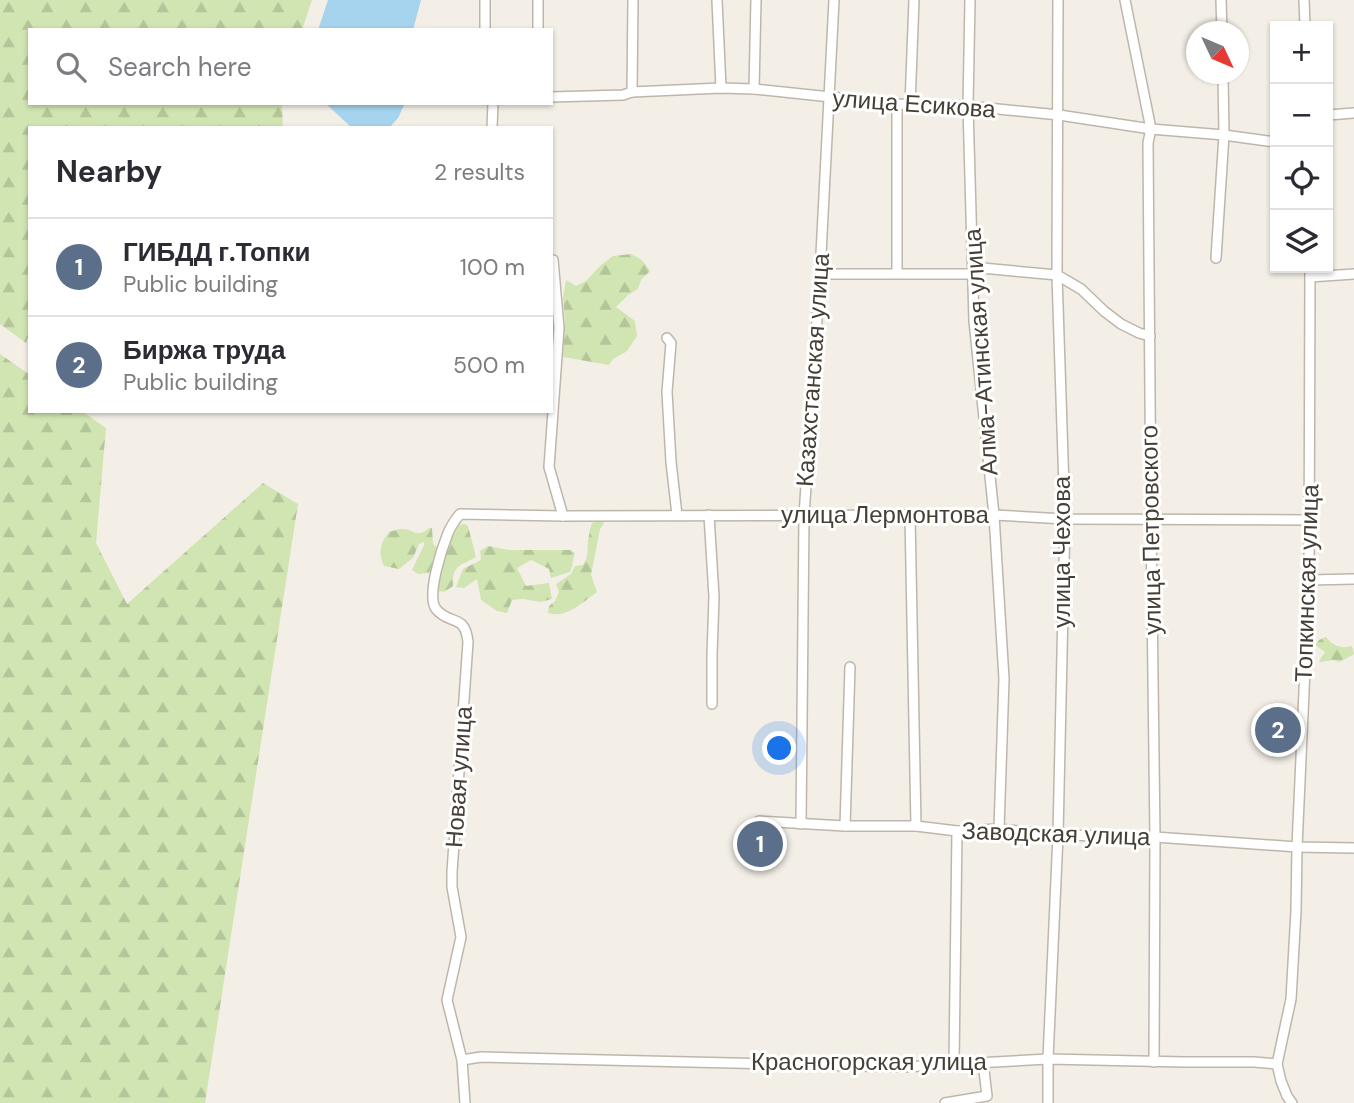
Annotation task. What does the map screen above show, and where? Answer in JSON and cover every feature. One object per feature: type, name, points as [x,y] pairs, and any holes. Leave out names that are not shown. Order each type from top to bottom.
[{"type":"street","points":[[485,0],[485,28]]},
{"type":"street","points":[[538,0],[538,28]]},
{"type":"street","points":[[632,92],[633,0]]},
{"type":"street","points":[[717,0],[721,88]]},
{"type":"street","points":[[754,89],[756,0]]},
{"type":"street","name":"Казахстанская улица","points":[[801,824],[804,516],[834,0]]},
{"type":"street","points":[[910,104],[914,0]]},
{"type":"street","name":"Алма-Атинская улица","points":[[970,0],[968,106],[974,321],[994,514],[1004,679],[999,829]]},
{"type":"street","name":"улица Чехова","points":[[1048,1103],[1058,835],[1065,519],[1057,275],[1058,0]]},
{"type":"street","name":"улица Петровского","points":[[1125,0],[1150,129],[1151,519],[1156,837],[1154,1062]]},
{"type":"street","points":[[1221,0],[1222,21]]},
{"type":"street","points":[[1304,0],[1305,21]]},
{"type":"street","points":[[1216,258],[1224,135],[1223,84]]},
{"type":"street","name":"улица Есикова","points":[[553,97],[721,88],[754,89],[897,104],[968,106],[1270,141]]},
{"type":"street","points":[[897,104],[897,273]]},
{"type":"street","points":[[492,126],[493,105]]},
{"type":"street","points":[[1333,115],[1354,113]]},
{"type":"street","points":[[553,260],[559,328],[550,467],[564,516]]},
{"type":"street","points":[[820,274],[972,274],[982,268],[1057,275],[1081,289],[1121,324],[1150,336]]},
{"type":"street","name":"Топкинская улица","points":[[1277,1064],[1291,999],[1295,935],[1309,580],[1310,273]]},
{"type":"street","points":[[1332,273],[1354,274]]},
{"type":"street","points":[[667,338],[671,343],[667,392],[677,515]]},
{"type":"street","name":"улица Лермонтова","points":[[460,514],[994,514],[1065,519],[1309,520]]},
{"type":"street","name":"Новая улица","points":[[460,514],[448,532],[434,580],[432,598],[438,611],[462,624],[467,630],[468,642],[452,872],[461,937],[447,1000],[462,1060]]},
{"type":"street","points":[[709,515],[714,597],[712,705]]},
{"type":"street","points":[[910,516],[916,826]]},
{"type":"street","points":[[1309,580],[1354,579]]},
{"type":"street","points":[[845,826],[850,667]]},
{"type":"street","name":"Заводская улица","points":[[759,821],[845,826],[916,826],[957,831],[999,829],[1058,835],[1156,837],[1297,847],[1354,848]]},
{"type":"street","points":[[954,1063],[957,831]]},
{"type":"street","name":"Красногорская улица","points":[[462,1060],[481,1057],[903,1067],[1048,1059],[1277,1064]]},
{"type":"street","points":[[462,1060],[465,1103]]},
{"type":"street","points":[[945,1103],[988,1100],[984,1062]]},
{"type":"street","points":[[1277,1064],[1281,1081],[1292,1103]]},
{"type":"green space","points":[[0,0],[312,0],[303,28],[28,28],[28,105],[282,105],[283,126],[28,126],[26,343],[0,324]]},
{"type":"green space","points":[[631,254],[642,260],[650,271],[641,280],[638,289],[616,307],[635,321],[637,336],[627,351],[613,359],[609,365],[563,357],[563,298],[566,280],[576,286],[586,281],[613,256]]},
{"type":"green space","points":[[0,354],[28,374],[28,413],[85,413],[106,428],[96,543],[127,604],[263,483],[298,504],[205,1103],[0,1103]]},
{"type":"green space","points":[[599,520],[604,523],[600,529],[591,575],[597,592],[568,612],[548,613],[549,606],[559,592],[556,584],[571,574],[575,566],[585,562],[591,525]]},
{"type":"green space","points":[[459,525],[468,526],[476,557],[456,570],[453,586],[444,592],[438,591],[447,548]]},
{"type":"green space","points":[[432,528],[433,544],[439,549],[429,573],[418,574],[412,570],[424,542],[419,544],[413,558],[399,569],[384,566],[381,549],[389,532],[401,529],[421,533]]},
{"type":"green space","points":[[488,546],[509,550],[570,550],[575,553],[570,572],[551,578],[549,569],[531,560],[517,568],[526,586],[549,583],[552,599],[541,602],[512,600],[507,613],[497,611],[481,600],[477,579],[464,588],[456,587],[463,569],[481,560],[480,551]]},
{"type":"green space","points":[[1326,637],[1338,646],[1352,646],[1354,654],[1340,662],[1319,661],[1325,652],[1315,645]]},
{"type":"water","points":[[328,0],[421,0],[414,28],[319,28]]},
{"type":"water","points":[[327,105],[404,105],[391,126],[350,126]]},
{"type":"place","name":"Биржа труда","points":[[1278,730]]},
{"type":"place","name":"ГИБДД г.Топки","points":[[760,844]]}]
